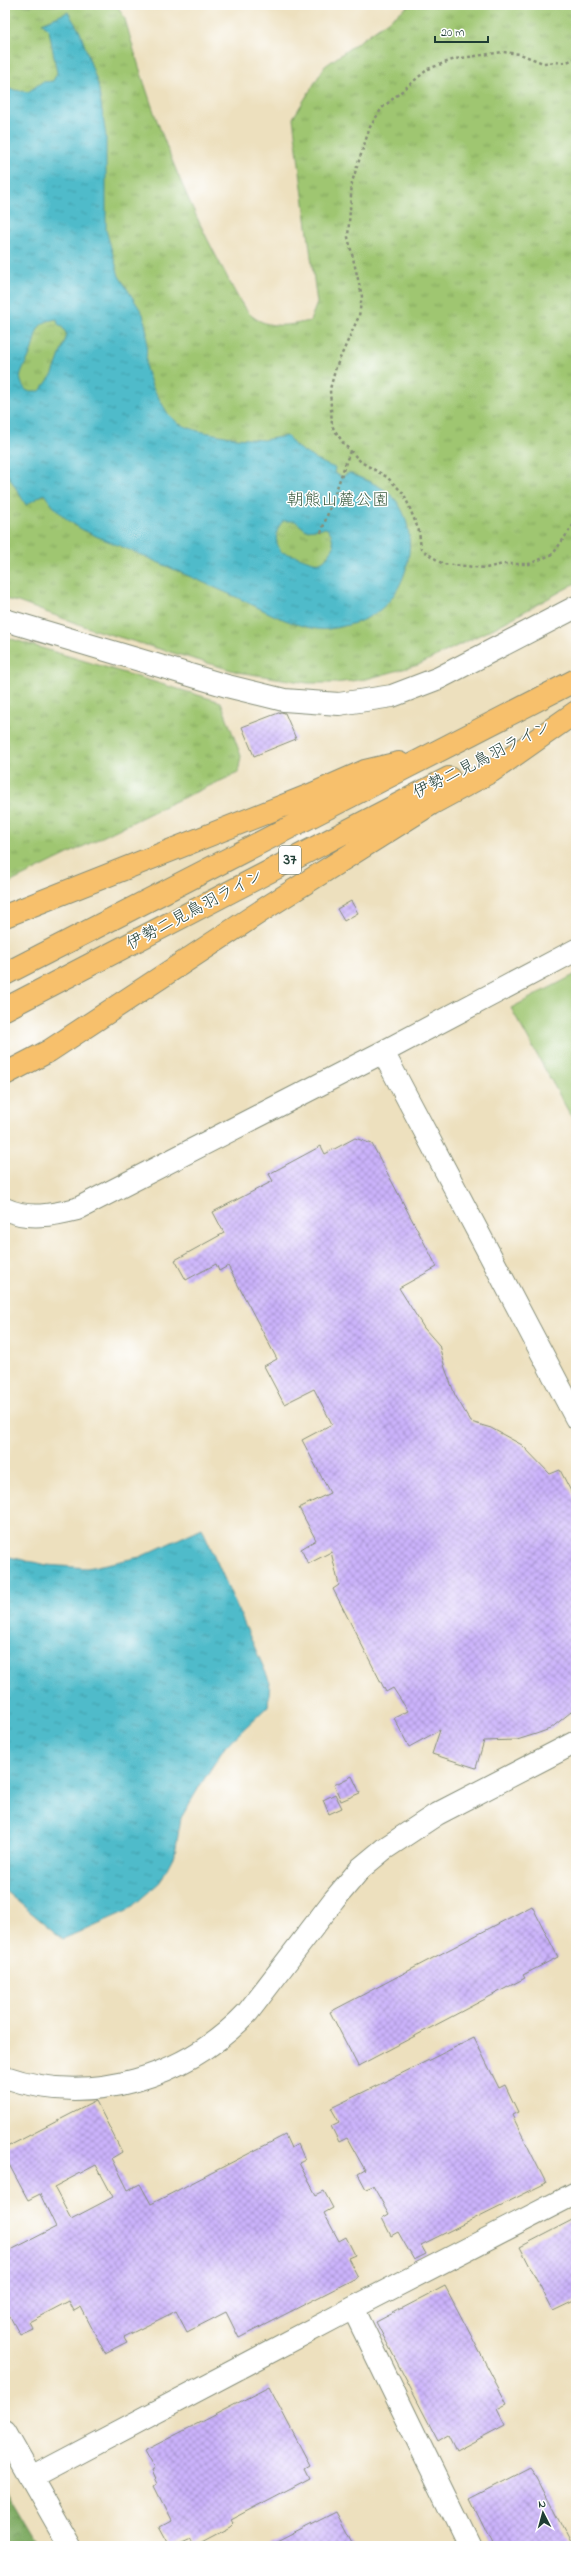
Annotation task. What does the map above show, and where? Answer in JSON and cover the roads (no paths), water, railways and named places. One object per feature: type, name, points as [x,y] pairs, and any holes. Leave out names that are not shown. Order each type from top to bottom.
[{"type":"main road","name":"伊勢二見鳥羽ライン","points":[[5,974],[576,680]]},
{"type":"main road","name":"伊勢二見鳥羽ライン","points":[[5,1009],[576,712]]},
{"type":"main road","points":[[5,1074],[49,1051],[269,906],[431,804],[492,771],[576,712]]},
{"type":"main road","points":[[5,916],[308,796],[365,771],[428,757]]},
{"type":"street","points":[[5,620],[255,693],[284,700],[339,704],[392,696],[439,678],[576,607]]},
{"type":"street","points":[[5,1209],[12,1212],[47,1216],[77,1208],[383,1052],[576,950]]},
{"type":"street","points":[[383,1052],[576,1418]]},
{"type":"street","points":[[5,2077],[42,2086],[83,2090],[117,2085],[150,2076],[175,2067],[198,2055],[234,2027],[248,2012],[334,1900],[361,1868],[384,1849],[437,1814],[576,1742]]},
{"type":"street","points":[[31,2478],[352,2308],[576,2193]]},
{"type":"street","points":[[352,2308],[469,2546]]},
{"type":"street","points":[[5,2432],[70,2546]]},
{"type":"water","points":[[68,12],[80,32],[98,85],[106,136],[106,230],[119,276],[143,314],[147,333],[146,369],[152,386],[168,414],[179,424],[198,431],[236,438],[263,440],[287,436],[297,447],[325,464],[335,468],[334,473],[342,477],[349,473],[361,478],[379,486],[394,498],[402,511],[408,526],[408,558],[398,589],[389,602],[372,615],[354,623],[329,629],[319,629],[294,624],[83,530],[61,514],[44,494],[26,505],[5,470],[5,218],[8,208],[5,187],[5,93],[8,89],[28,92],[42,82],[53,81],[57,73],[49,30],[42,23]],"holes":[[[57,319],[58,324],[63,328],[67,335],[53,374],[40,391],[27,391],[23,386],[20,376],[28,359],[37,331],[43,323]],[[283,521],[295,521],[306,530],[326,528],[331,533],[334,547],[326,558],[320,562],[281,552],[277,544],[276,536],[278,528]]]},
{"type":"water","points":[[202,1528],[270,1682],[268,1706],[225,1747],[201,1784],[181,1818],[175,1853],[160,1882],[127,1911],[63,1939],[5,1891],[5,1556],[47,1565],[87,1568],[140,1557]]},
{"type":"park label","name":"朝熊山麓公園","points":[[338,500]]}]
